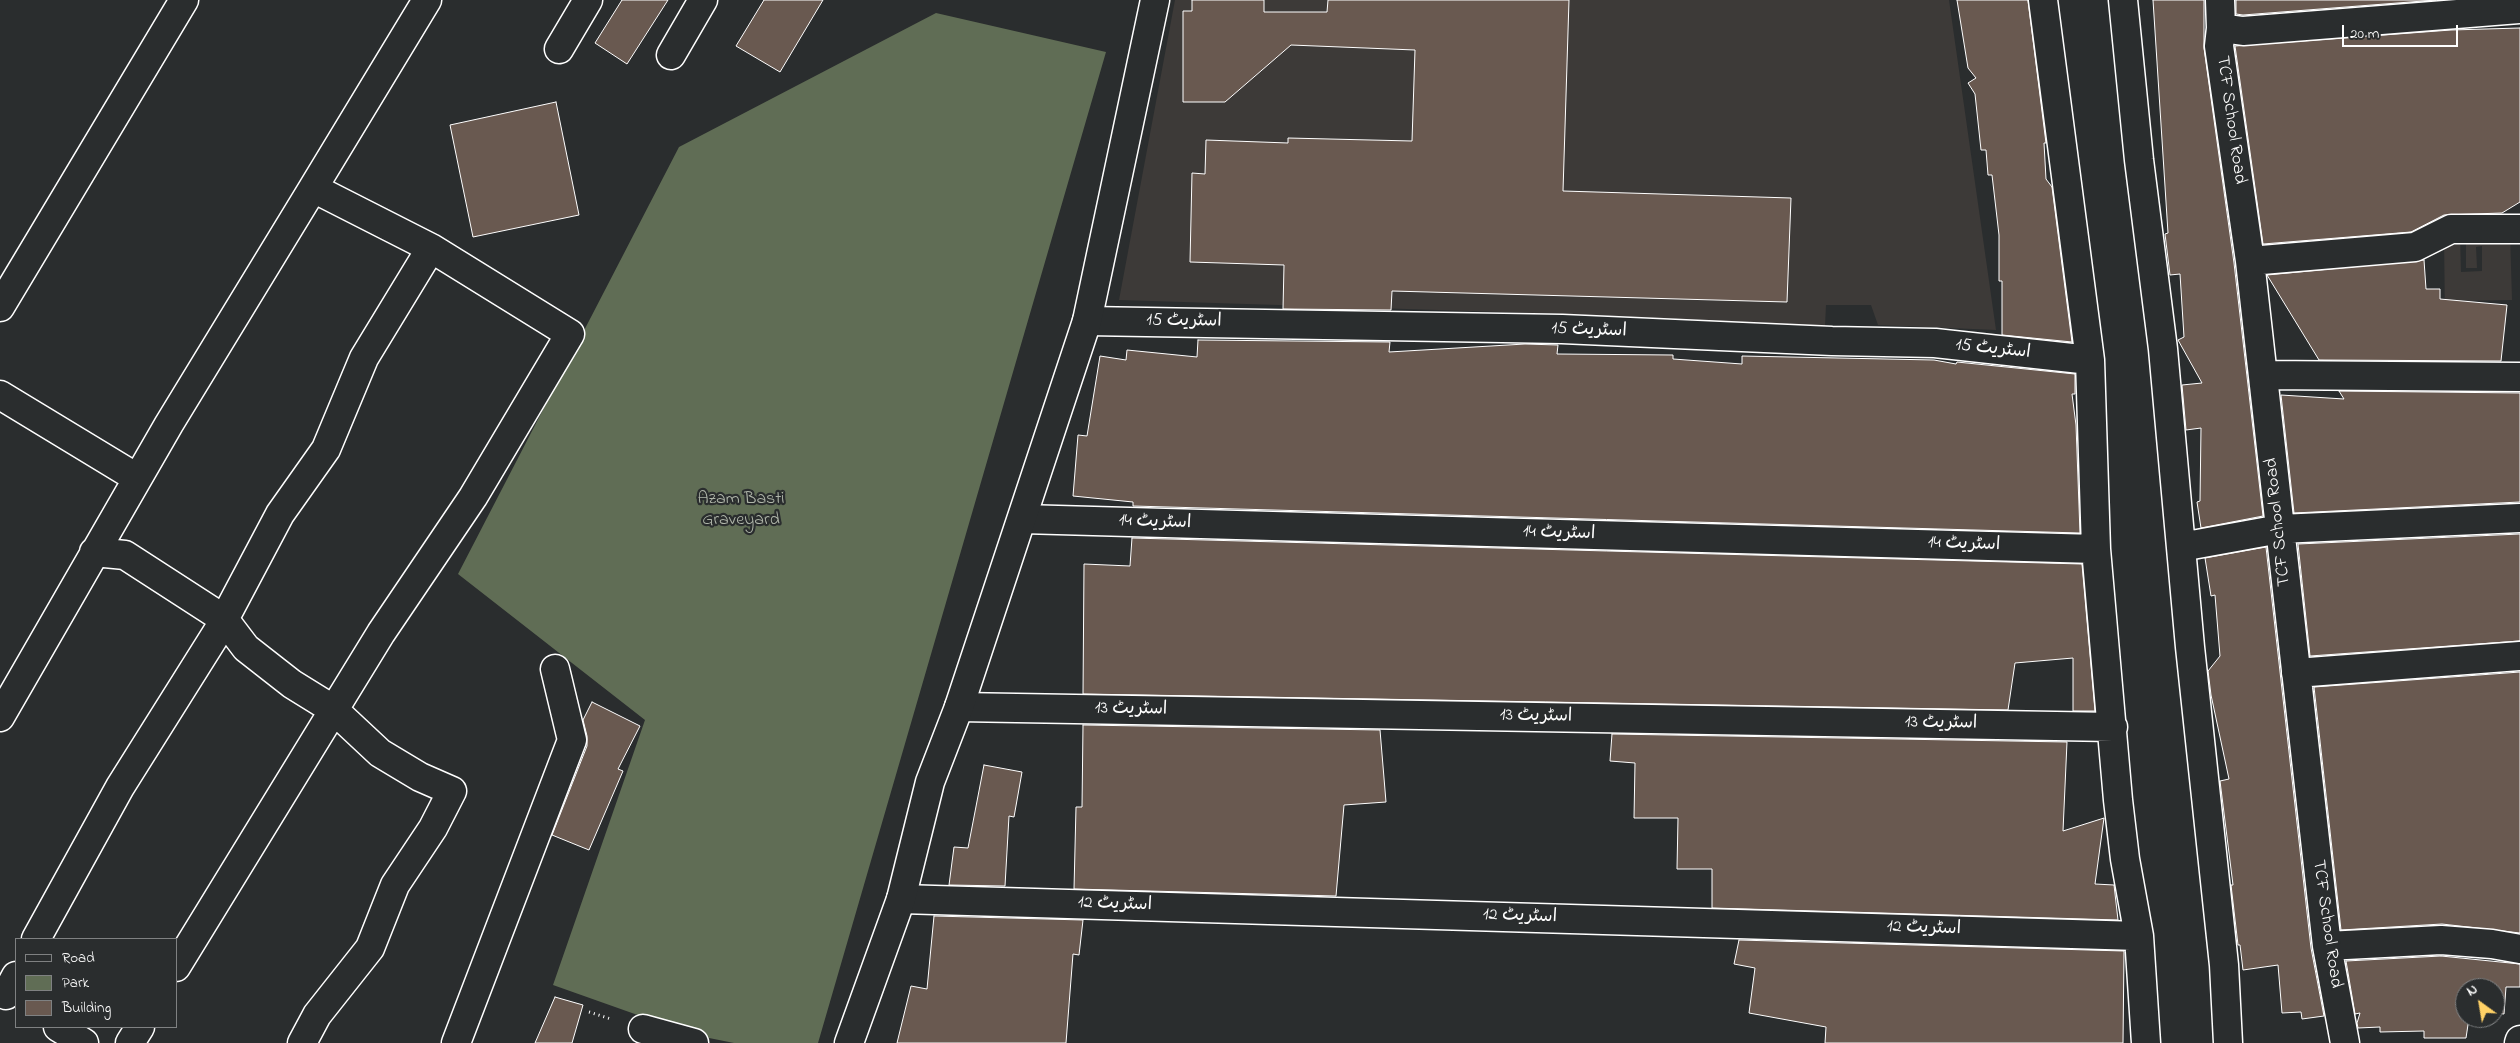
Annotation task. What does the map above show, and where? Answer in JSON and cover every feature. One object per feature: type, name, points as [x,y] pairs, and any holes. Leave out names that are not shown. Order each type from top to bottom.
[{"type":"street","points":[[0,307],[184,0]]},
{"type":"street","points":[[559,49],[588,0]]},
{"type":"street","points":[[671,54],[703,0]]},
{"type":"street","points":[[849,1043],[900,899],[930,782],[959,707],[1087,320],[1155,0]]},
{"type":"street","points":[[2043,0],[2090,360],[2096,549],[2125,859],[2139,936],[2146,1043]]},
{"type":"street","points":[[2123,0],[2139,160],[2163,349],[2181,547],[2224,965],[2228,1043]]},
{"type":"street","name":"TCF School Road","points":[[2220,0],[2222,28],[2219,46],[2250,261],[2327,946],[2345,1043]]},
{"type":"street","points":[[0,717],[137,478],[313,188],[420,2]]},
{"type":"street","points":[[2222,28],[2243,31],[2520,9]]},
{"type":"street","points":[[178,964],[381,633],[473,497],[570,334],[431,248],[313,188]]},
{"type":"street","points":[[2250,261],[2415,247],[2451,229],[2520,229]]},
{"type":"street","points":[[37,938],[120,787],[224,619],[280,514],[326,449],[364,358],[431,248]]},
{"type":"street","name":"اسٹریٹ 15","points":[[1087,320],[1562,329],[1832,341],[1935,343],[2090,360]]},
{"type":"street","points":[[2263,375],[2520,377]]},
{"type":"street","points":[[0,395],[137,478]]},
{"type":"street","points":[[2181,547],[2280,529],[2520,518]]},
{"type":"street","name":"اسٹریٹ 14","points":[[1022,519],[2096,549]]},
{"type":"street","points":[[94,552],[124,555],[224,619],[246,648],[292,684],[334,710],[380,753],[420,777],[452,791],[433,828],[395,886],[370,948],[316,1015],[302,1043]]},
{"type":"street","points":[[2296,673],[2520,656]]},
{"type":"street","points":[[456,1043],[572,740],[555,669]]},
{"type":"street","name":"اسٹریٹ 13","points":[[959,707],[2112,727]]},
{"type":"street","name":"اسٹریٹ 12","points":[[900,899],[2139,936]]},
{"type":"street","points":[[2327,946],[2442,940],[2492,944],[2520,949]]},
{"type":"street","points":[[60,1028],[84,1043]]},
{"type":"street","points":[[130,1043],[139,1028]]},
{"type":"street","points":[[643,1029],[694,1043]]},
{"type":"shaded area","points":[[1175,0],[1949,0],[1996,330],[1878,325],[1871,305],[1826,305],[1825,326],[1565,314],[1119,300]]},
{"type":"shaded area","points":[[2510,232],[2512,300],[2460,301],[2445,322],[2444,234],[2460,234],[2461,272],[2482,271],[2482,246],[2476,247],[2477,268],[2466,268],[2466,233]]},
{"type":"green space","name":"Azam Basti Graveyard","points":[[936,13],[1106,52],[818,1043],[734,1043],[694,1035],[553,985],[645,720],[458,574],[679,147]]},
{"type":"building","points":[[622,0],[668,0],[627,64],[595,43]]},
{"type":"building","points":[[764,0],[823,0],[780,72],[736,46]]},
{"type":"building","points":[[1192,0],[1264,0],[1264,12],[1327,12],[1328,0],[1569,0],[1563,191],[1791,198],[1787,302],[1392,291],[1391,310],[1283,309],[1284,265],[1190,262],[1192,173],[1205,174],[1206,140],[1288,143],[1288,138],[1412,141],[1415,50],[1291,45],[1225,102],[1183,102],[1183,11],[1192,11]]},
{"type":"building","points":[[1957,0],[2028,0],[2046,143],[2044,143],[2046,179],[2052,187],[2072,342],[2002,335],[2002,281],[1999,281],[1999,235],[1992,175],[1988,175],[1986,150],[1981,150],[1975,94],[1968,83],[1976,78],[1968,68]]},
{"type":"building","points":[[2153,0],[2204,0],[2204,48],[2234,263],[2263,516],[2201,528],[2197,502],[2200,501],[2201,428],[2186,430],[2182,385],[2202,383],[2178,340],[2184,337],[2180,274],[2170,275],[2165,234],[2168,233]]},
{"type":"building","points":[[2236,0],[2436,0],[2243,15],[2236,14]]},
{"type":"building","points":[[2520,28],[2520,202],[2502,213],[2444,215],[2411,232],[2263,244],[2235,46],[2451,30]]},
{"type":"building","points":[[556,102],[579,215],[473,237],[450,125]]},
{"type":"building","points":[[2424,260],[2426,289],[2440,289],[2440,299],[2507,305],[2501,361],[2319,360],[2267,275]]},
{"type":"building","points":[[1198,340],[1390,342],[1389,352],[1525,344],[1558,345],[1557,354],[1673,355],[1673,359],[1742,364],[1742,356],[1934,360],[1956,364],[1957,362],[2075,374],[2075,394],[2072,394],[2076,425],[2080,533],[1133,506],[1133,502],[1073,496],[1078,435],[1087,436],[1100,356],[1126,360],[1127,350],[1197,357]]},
{"type":"building","points":[[2339,391],[2520,393],[2520,502],[2294,513],[2281,395],[2344,399]]},
{"type":"building","points":[[2520,534],[2520,641],[2310,656],[2298,544]]},
{"type":"building","points":[[1132,538],[2082,564],[2095,711],[2073,711],[2073,658],[2015,663],[2008,710],[1083,694],[1084,564],[1130,566]]},
{"type":"building","points":[[2266,547],[2311,948],[2324,1016],[2302,1019],[2301,1012],[2282,1013],[2278,965],[2243,970],[2240,945],[2238,945],[2231,885],[2233,885],[2220,781],[2229,779],[2211,695],[2208,671],[2220,656],[2215,595],[2211,596],[2205,558]]},
{"type":"building","points":[[2520,672],[2520,933],[2442,924],[2341,930],[2314,687]]},
{"type":"building","points":[[592,702],[640,726],[618,769],[623,771],[589,850],[552,835],[587,746],[587,736],[583,720]]},
{"type":"building","points":[[1083,725],[1380,730],[1386,802],[1344,805],[1336,896],[1074,889],[1076,807],[1082,807]]},
{"type":"building","points":[[1612,734],[2067,742],[2063,831],[2104,818],[2095,884],[2114,885],[2118,920],[1712,908],[1712,869],[1677,869],[1678,818],[1634,818],[1635,763],[1610,761]]},
{"type":"building","points":[[984,765],[1022,772],[1014,817],[1009,816],[1005,886],[949,885],[954,847],[968,848]]},
{"type":"building","points":[[934,916],[1083,920],[1079,955],[1073,954],[1066,1043],[897,1043],[911,986],[927,989]]},
{"type":"building","points":[[1739,940],[2124,951],[2123,1043],[1825,1043],[1826,1027],[1749,1013],[1755,968],[1734,964]]},
{"type":"building","points":[[2441,956],[2520,964],[2520,987],[2506,987],[2505,1000],[2505,978],[2455,978],[2455,1028],[2468,1028],[2466,1038],[2424,1038],[2424,1031],[2380,1032],[2380,1027],[2358,1028],[2357,1023],[2360,1013],[2355,1014],[2346,961]]},
{"type":"building","points":[[555,997],[583,1005],[572,1043],[535,1043]]}]
